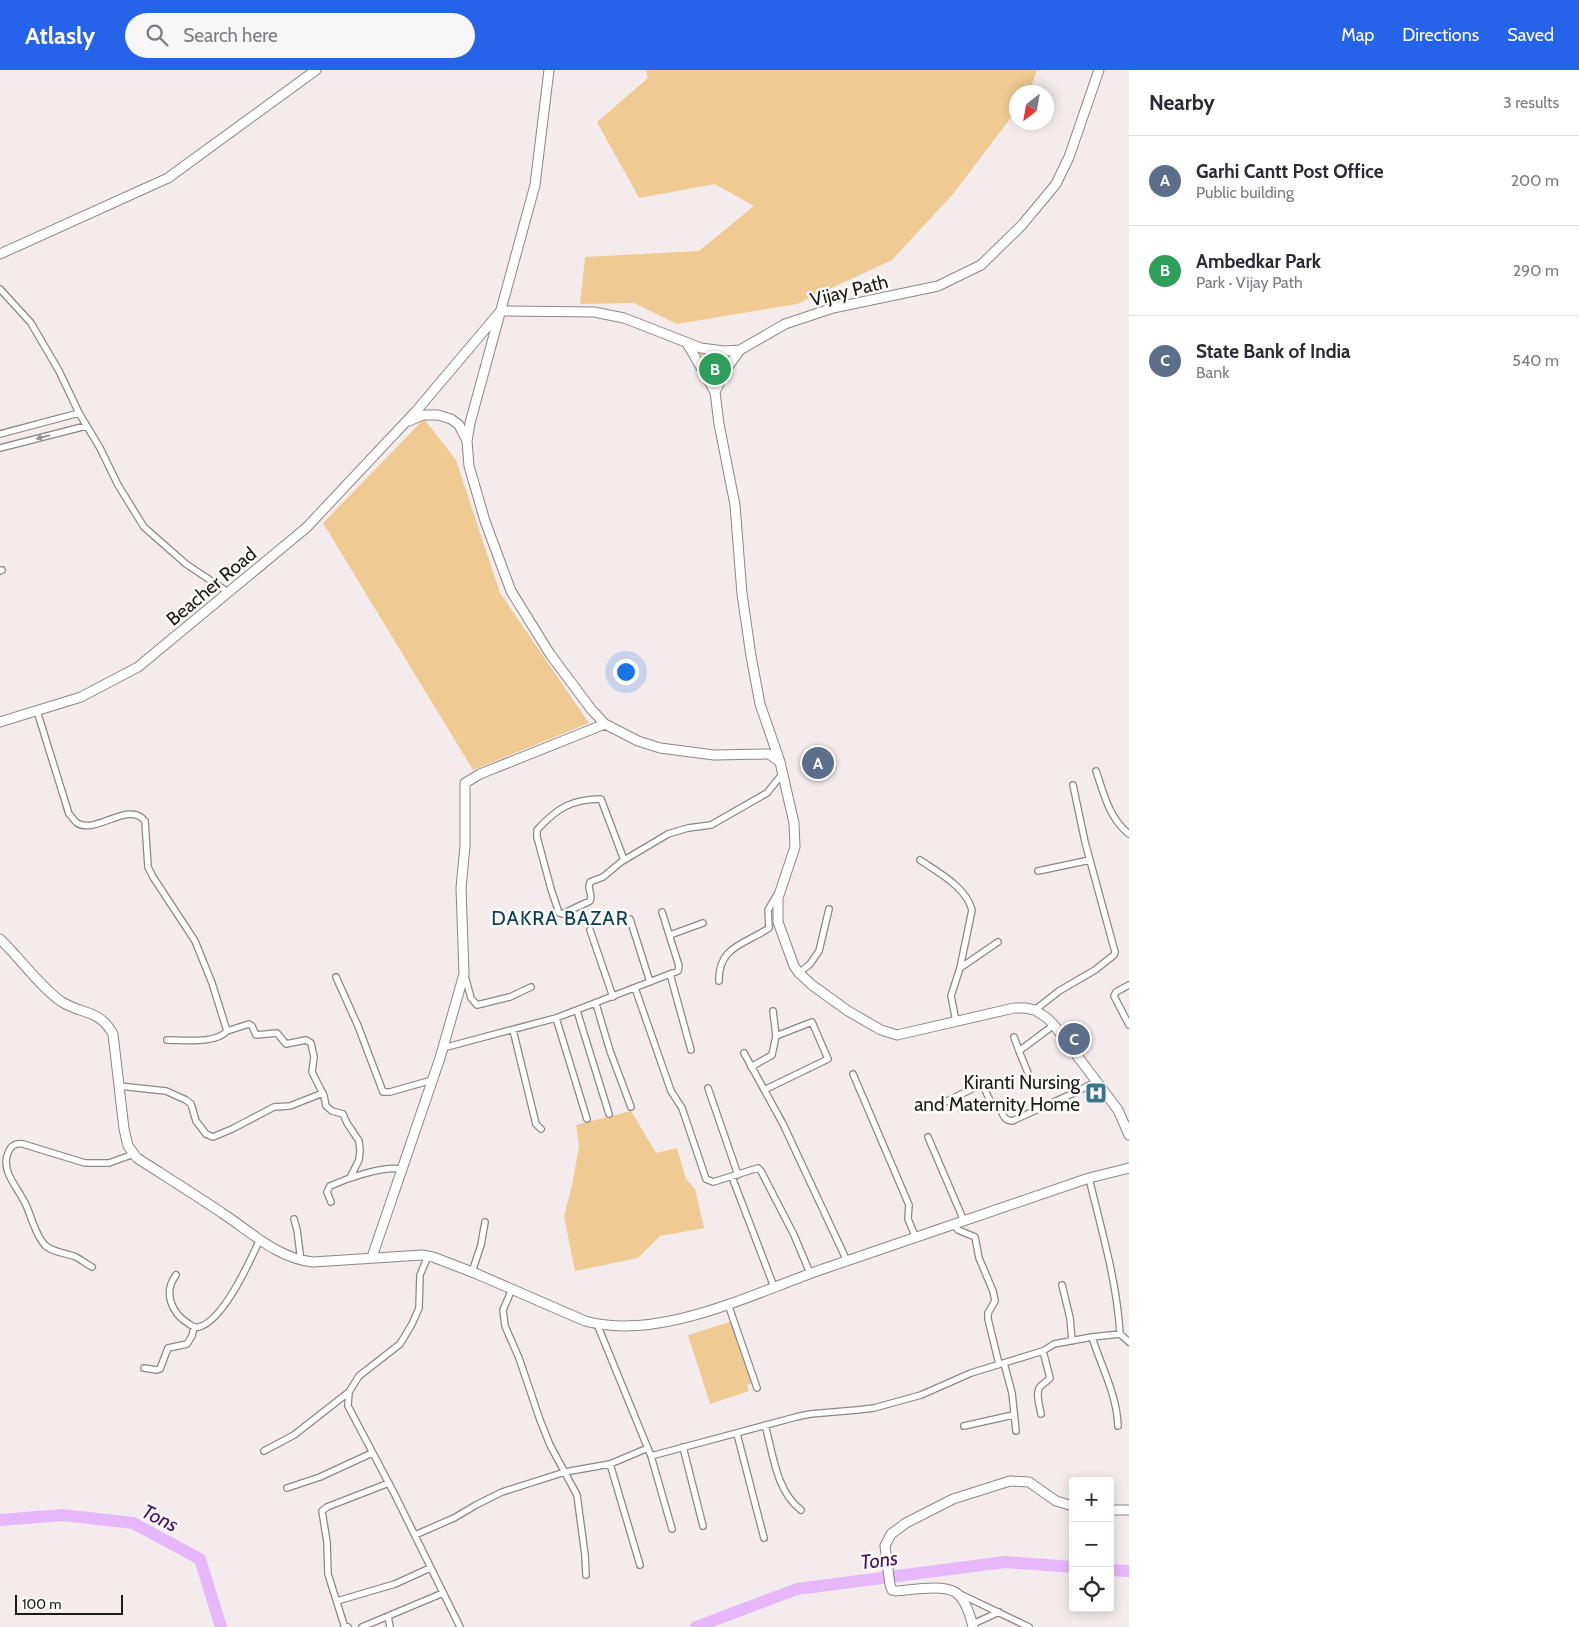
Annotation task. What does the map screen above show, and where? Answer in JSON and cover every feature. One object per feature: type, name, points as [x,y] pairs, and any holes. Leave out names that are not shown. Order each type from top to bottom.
[{"type":"street","points":[[0,254],[168,178],[316,70]]},
{"type":"street","points":[[549,70],[535,185],[470,423],[467,441],[469,466],[484,521],[511,591],[550,654],[590,709],[605,724],[638,741],[660,748],[714,755],[768,754],[780,762]]},
{"type":"street","name":"Vijay Path","points":[[501,311],[594,312],[624,318],[701,348],[724,352],[740,350],[785,324],[833,308],[938,286],[981,265],[1022,225],[1056,184],[1069,157],[1099,70]]},
{"type":"street","points":[[0,289],[31,323],[60,371],[79,413],[100,448],[118,485],[144,527],[186,564],[228,592]]},
{"type":"street","name":"Beacher Road","points":[[0,722],[81,696],[138,667],[306,528],[406,422],[501,311]]},
{"type":"street","points":[[687,343],[715,392],[719,424],[735,505],[742,594],[751,656],[760,704],[780,762],[794,823],[795,847],[778,898],[778,922],[794,966],[812,985],[848,1011],[889,1034],[897,1036],[1014,1008],[1035,1010],[1054,1025],[1097,1081],[1118,1110],[1129,1135]]},
{"type":"street","points":[[715,392],[725,371],[740,350]]},
{"type":"street","points":[[0,434],[79,413]]},
{"type":"street","points":[[406,422],[423,415],[438,415],[452,419],[459,425],[467,441]]},
{"type":"street","points":[[0,448],[86,426]]},
{"type":"street","points":[[37,711],[69,814],[77,823],[85,826],[136,814],[145,821],[148,867],[195,941],[212,983],[227,1031]]},
{"type":"street","points":[[531,987],[510,997],[477,1005],[471,998],[464,974],[460,888],[464,846],[464,783],[480,774],[605,724]]},
{"type":"street","points":[[1096,771],[1109,808],[1118,824],[1129,834]]},
{"type":"street","points":[[624,860],[601,799],[582,799],[565,806],[537,830],[537,837],[550,889],[560,914],[590,900],[592,897],[589,887],[590,882],[603,877],[624,860],[668,834],[688,828],[711,825],[767,793],[783,773]]},
{"type":"street","points":[[1035,1010],[1058,991],[1095,970],[1114,953],[1073,785]]},
{"type":"street","points":[[920,860],[949,880],[965,895],[970,902],[972,910],[960,968],[950,996],[956,1022]]},
{"type":"street","points":[[1038,871],[1090,860]]},
{"type":"street","points":[[719,981],[721,964],[728,952],[747,939],[769,928],[768,910],[773,899],[781,890]]},
{"type":"street","points":[[799,973],[815,958],[819,951],[829,909]]},
{"type":"street","points":[[443,1048],[556,1018],[678,971],[679,966],[662,912]]},
{"type":"street","points":[[630,919],[650,982]]},
{"type":"street","points":[[670,935],[703,923]]},
{"type":"street","points":[[590,930],[613,997]]},
{"type":"street","points":[[0,939],[62,1001],[93,1014],[106,1023],[113,1034],[124,1129],[128,1146],[134,1154],[260,1239],[282,1253],[301,1261],[428,1256],[472,1272],[586,1321],[598,1324],[626,1326],[679,1319],[728,1304],[810,1273],[1088,1178],[1129,1168]]},
{"type":"street","points":[[960,968],[998,942]]},
{"type":"street","points":[[372,1257],[443,1048],[464,974]]},
{"type":"street","points":[[670,974],[691,1050]]},
{"type":"street","points":[[336,977],[358,1026],[383,1092],[390,1092],[432,1080]]},
{"type":"street","points":[[1129,985],[1116,992],[1114,996],[1129,1025]]},
{"type":"street","points":[[635,988],[671,1091],[682,1108],[705,1176],[710,1182],[713,1182],[758,1168],[794,1235],[810,1273]]},
{"type":"street","points":[[596,1004],[610,1050],[632,1107]]},
{"type":"street","points":[[577,1011],[610,1114]]},
{"type":"street","points":[[752,1067],[772,1055],[776,1036],[773,1011]]},
{"type":"street","points":[[556,1018],[587,1120]]},
{"type":"street","points":[[764,1090],[828,1059],[812,1022],[776,1036]]},
{"type":"street","points":[[167,1040],[217,1038],[227,1031],[248,1024],[252,1026],[256,1035],[276,1033],[286,1044],[302,1040],[309,1041],[314,1057],[312,1072],[329,1109],[344,1114],[358,1141],[359,1160],[350,1178]]},
{"type":"street","points":[[1019,1051],[1054,1025]]},
{"type":"street","points":[[514,1030],[536,1124],[542,1129]]},
{"type":"street","points":[[1014,1037],[1028,1073]]},
{"type":"street","points":[[744,1053],[783,1124],[847,1261]]},
{"type":"street","points":[[853,1074],[909,1205],[908,1219],[916,1238]]},
{"type":"street","points":[[943,1103],[978,1086],[982,1086],[991,1101],[998,1105],[1003,1118],[1012,1120],[1097,1081]]},
{"type":"street","points":[[119,1086],[166,1091],[186,1100],[191,1104],[196,1121],[209,1136],[232,1129],[274,1107],[290,1106],[323,1093]]},
{"type":"street","points":[[708,1088],[735,1176],[774,1287]]},
{"type":"street","points":[[928,1137],[964,1221]]},
{"type":"street","points":[[92,1267],[75,1257],[45,1246],[39,1237],[26,1204],[8,1173],[5,1165],[6,1156],[11,1147],[17,1143],[85,1163],[109,1163],[134,1154]]},
{"type":"street","points":[[331,1202],[327,1192],[328,1188],[350,1178],[386,1168],[401,1169]]},
{"type":"street","points":[[1088,1178],[1111,1269],[1119,1310],[1120,1334],[1129,1342]]},
{"type":"street","points":[[294,1219],[301,1261]]},
{"type":"street","points":[[472,1272],[481,1245],[485,1222]]},
{"type":"street","points":[[954,1225],[958,1230],[975,1237],[980,1258],[993,1291],[995,1301],[988,1313],[988,1319],[1002,1364],[1010,1382],[1016,1431]]},
{"type":"street","points":[[176,1275],[171,1281],[169,1292],[173,1310],[182,1320],[194,1327],[199,1327],[208,1323],[216,1316],[242,1280],[260,1239]]},
{"type":"street","points":[[264,1450],[294,1436],[349,1392],[364,1371],[400,1344],[419,1308],[420,1275],[428,1256]]},
{"type":"street","points":[[1062,1285],[1070,1318],[1072,1341]]},
{"type":"street","points":[[512,1289],[503,1310],[505,1326],[519,1358],[543,1428],[576,1495],[586,1575]]},
{"type":"street","points":[[728,1304],[757,1388]]},
{"type":"street","points":[[598,1324],[651,1456],[672,1529]]},
{"type":"street","points":[[144,1368],[160,1369],[168,1348],[187,1344],[192,1336],[194,1327]]},
{"type":"street","points":[[651,1456],[810,1414],[874,1408],[921,1395],[971,1373],[1043,1351],[1054,1344],[1120,1334]]},
{"type":"street","points":[[1092,1337],[1111,1389],[1118,1426]]},
{"type":"street","points":[[1041,1414],[1038,1391],[1041,1385],[1050,1378],[1043,1351]]},
{"type":"street","points":[[349,1392],[348,1406],[350,1411],[389,1484],[460,1627]]},
{"type":"street","points":[[964,1426],[1014,1415]]},
{"type":"street","points":[[765,1425],[775,1464],[787,1495],[792,1504],[801,1510]]},
{"type":"street","points":[[737,1434],[764,1538]]},
{"type":"street","points":[[414,1535],[454,1518],[476,1504],[502,1492],[565,1472],[610,1464],[648,1448]]},
{"type":"street","points":[[683,1448],[703,1526]]},
{"type":"street","points":[[287,1488],[320,1477],[372,1453]]},
{"type":"street","points":[[610,1464],[640,1565]]},
{"type":"street","points":[[1028,1627],[956,1592],[942,1588],[892,1590],[885,1546],[891,1534],[906,1523],[953,1499],[1010,1481],[1029,1482],[1056,1501],[1069,1505]]},
{"type":"street","points":[[348,1627],[344,1626],[328,1574],[327,1542],[322,1511],[389,1484]]},
{"type":"street","points":[[1114,1510],[1129,1510]]},
{"type":"street","points":[[336,1601],[395,1584],[430,1568]]},
{"type":"street","points":[[956,1592],[964,1604],[973,1626],[999,1612]]},
{"type":"street","points":[[362,1627],[443,1593]]},
{"type":"street","points":[[388,1616],[390,1627]]},
{"type":"shaded area","points":[[646,70],[1037,70],[1032,85],[1009,85],[1009,120],[953,194],[892,260],[797,304],[677,324],[634,303],[580,304],[585,257],[699,251],[754,206],[715,184],[639,198],[597,122],[648,78]]},
{"type":"shaded area","points":[[700,354],[729,358],[715,381]]},
{"type":"shaded area","points":[[424,419],[456,460],[500,593],[589,723],[473,770],[323,523]]},
{"type":"shaded area","points":[[631,1111],[656,1153],[677,1148],[686,1179],[695,1189],[704,1228],[660,1236],[638,1258],[575,1271],[564,1216],[579,1146],[576,1125]]},
{"type":"shaded area","points":[[733,1321],[752,1383],[747,1385],[749,1391],[710,1404],[688,1335]]},
{"type":"waterway","name":"Tons","points":[[0,1520],[62,1515],[133,1523],[200,1559],[221,1627]]},
{"type":"waterway","name":"Tons","points":[[696,1627],[797,1589],[1005,1562],[1069,1567]]},
{"type":"waterway","name":"Tons","points":[[1114,1570],[1129,1571]]},
{"type":"place","name":"Ambedkar Park","points":[[715,369]]},
{"type":"place","name":"Garhi Cantt Post Office","points":[[818,763]]},
{"type":"place","name":"State Bank of India","points":[[1074,1039]]},
{"type":"place","name":"Kiranti Nursing and Maternity Home","points":[[1096,1093]]},
{"type":"district","name":"DAKRA BAZAR","points":[[560,918]]}]
